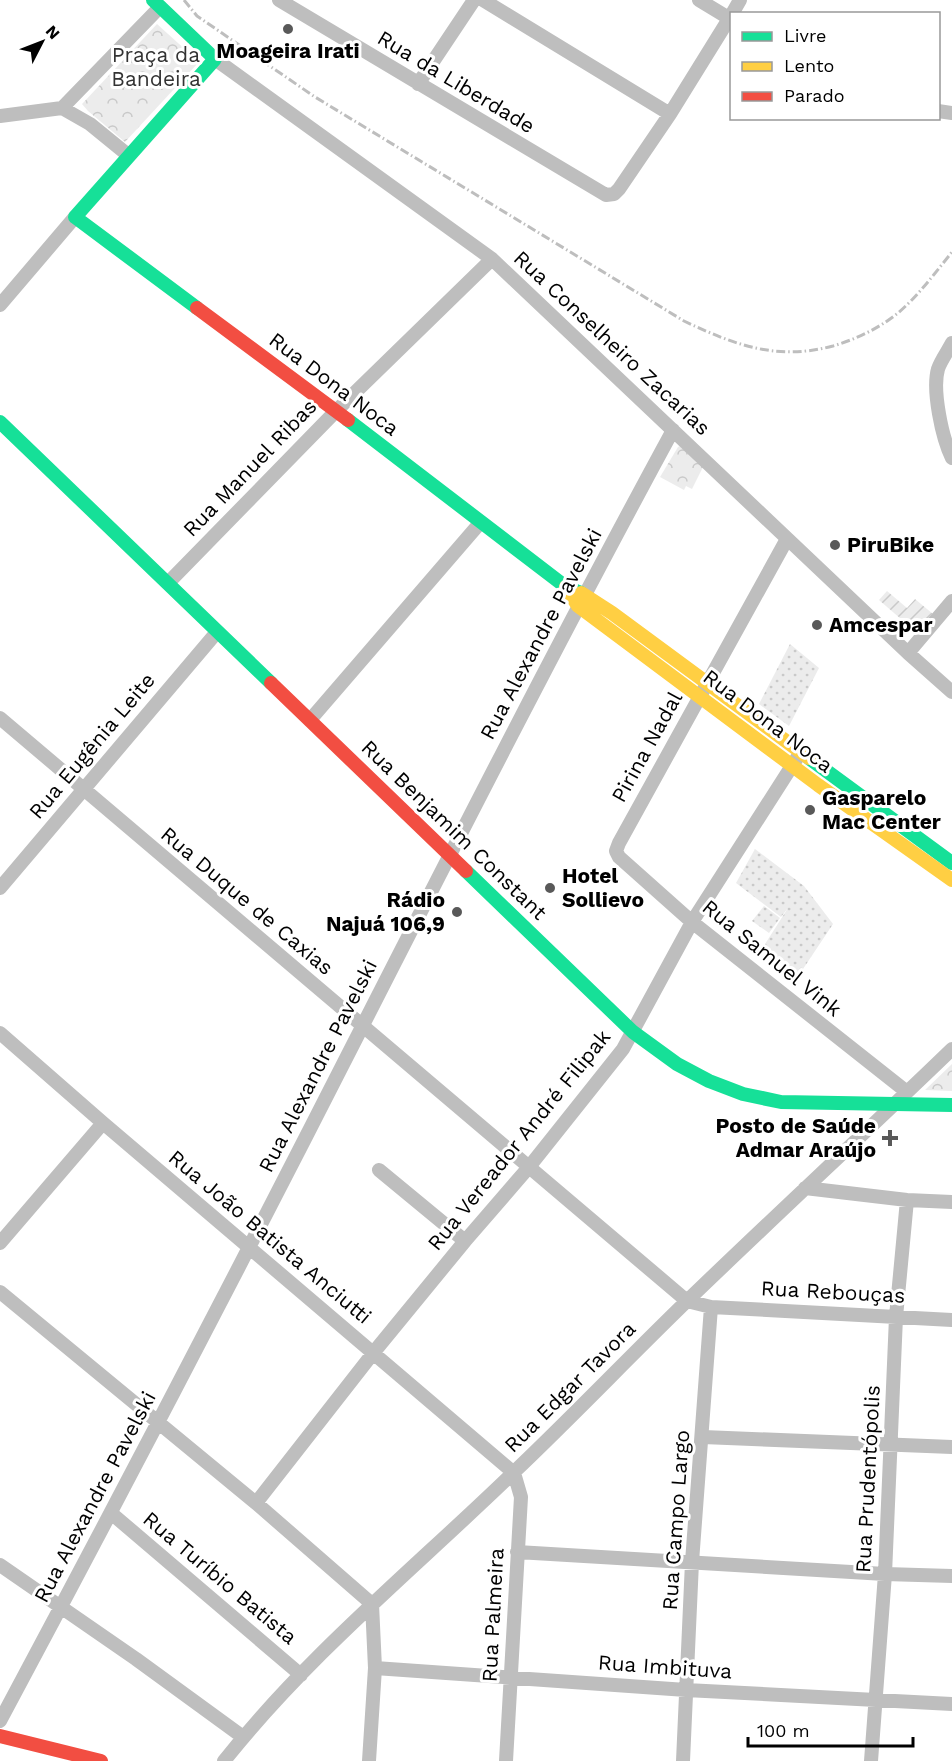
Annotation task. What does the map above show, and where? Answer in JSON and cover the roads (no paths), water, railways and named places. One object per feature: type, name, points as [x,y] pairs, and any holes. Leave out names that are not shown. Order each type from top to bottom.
[{"type":"main road","points":[[75,217],[215,59],[156,2]]},
{"type":"main road","name":"Rua Dona Noca","points":[[75,217],[336,411],[792,764],[928,854],[952,863]]},
{"type":"main road","name":"Rua Benjamim Constant","points":[[1,422],[633,1032],[659,1054],[725,1088],[760,1099],[795,1104],[952,1105]]},
{"type":"main road","name":"Rua Dona Noca","points":[[581,600],[707,682],[801,752],[928,854],[952,880]]},
{"type":"main road","points":[[0,1736],[101,1761]]},
{"type":"street","name":"Rua da Liberdade","points":[[279,0],[606,195],[614,194],[619,189],[670,114]]},
{"type":"street","points":[[418,84],[474,0]]},
{"type":"street","points":[[483,0],[670,114],[730,19]]},
{"type":"street","points":[[699,0],[730,16]]},
{"type":"street","points":[[62,108],[156,2]]},
{"type":"street","name":"Rua Conselheiro Zacarias","points":[[215,59],[492,259],[908,654],[952,692]]},
{"type":"street","points":[[0,116],[62,108],[90,123],[128,155]]},
{"type":"street","points":[[0,305],[75,217]]},
{"type":"street","name":"Rua Manuel Ribas","points":[[168,583],[336,411],[492,259]]},
{"type":"street","points":[[952,343],[939,367],[937,377],[940,427],[944,443],[952,458]]},
{"type":"street","name":"Rua Alexandre Pavelski","points":[[0,1721],[158,1423],[581,600],[674,430]]},
{"type":"street","points":[[310,720],[480,524]]},
{"type":"street","name":"Pirina Nadal","points":[[616,851],[787,539]]},
{"type":"street","points":[[908,654],[952,601]]},
{"type":"street","name":"Rua Eugênia Leite","points":[[0,888],[217,632]]},
{"type":"street","name":"Rua Duque de Caxias","points":[[0,718],[82,790],[687,1300]]},
{"type":"street","name":"Rua Vereador André Filipak","points":[[256,1503],[374,1352],[529,1167],[623,1049],[692,922],[801,752]]},
{"type":"street","name":"Rua Samuel Vink","points":[[616,851],[619,857],[692,922],[907,1092]]},
{"type":"street","name":"Rua João Batista Anciutti","points":[[0,1033],[514,1473]]},
{"type":"street","name":"Rua Edgar Tavora","points":[[224,1761],[243,1737],[301,1675],[372,1604],[514,1473],[687,1300],[952,1049]]},
{"type":"street","points":[[0,1243],[103,1123]]},
{"type":"street","points":[[379,1170],[465,1241]]},
{"type":"street","points":[[805,1188],[907,1200],[952,1202]]},
{"type":"street","name":"Rua Prudentópolis","points":[[871,1761],[885,1574],[896,1317],[907,1200]]},
{"type":"street","points":[[0,1292],[256,1503],[372,1604],[375,1668],[369,1761]]},
{"type":"street","points":[[687,1300],[711,1307]]},
{"type":"street","name":"Rua Rebouças","points":[[711,1307],[952,1320]]},
{"type":"street","name":"Rua Campo Largo","points":[[683,1761],[692,1562],[711,1307]]},
{"type":"street","points":[[703,1437],[952,1447]]},
{"type":"street","name":"Rua Palmeira","points":[[506,1761],[521,1497],[514,1473]]},
{"type":"street","name":"Rua Turíbio Batista","points":[[111,1513],[301,1675]]},
{"type":"street","points":[[517,1552],[952,1576]]},
{"type":"street","points":[[0,1565],[243,1737]]},
{"type":"street","name":"Rua Imbituva","points":[[375,1668],[686,1690],[952,1704]]},
{"type":"railway","points":[[184,0],[197,16],[315,97],[684,321],[739,343],[756,348],[793,352],[833,346],[858,337],[875,329],[898,313],[952,252]]},
{"type":"place","name":"Moageira Irati","points":[[288,29]]},
{"type":"place","name":"PiruBike","points":[[835,545]]},
{"type":"place","name":"Amcespar","points":[[817,625]]},
{"type":"place","name":"Gasparelo Mac Center","points":[[810,810]]},
{"type":"place","name":"Hotel Sollievo","points":[[550,888]]},
{"type":"place","name":"Rádio Najuá 106,9","points":[[457,912]]},
{"type":"place","name":"Posto de Saúde Admar Araújo","points":[[890,1138]]},
{"type":"park label","name":"Praça da Bandeira","points":[[156,67]]}]
